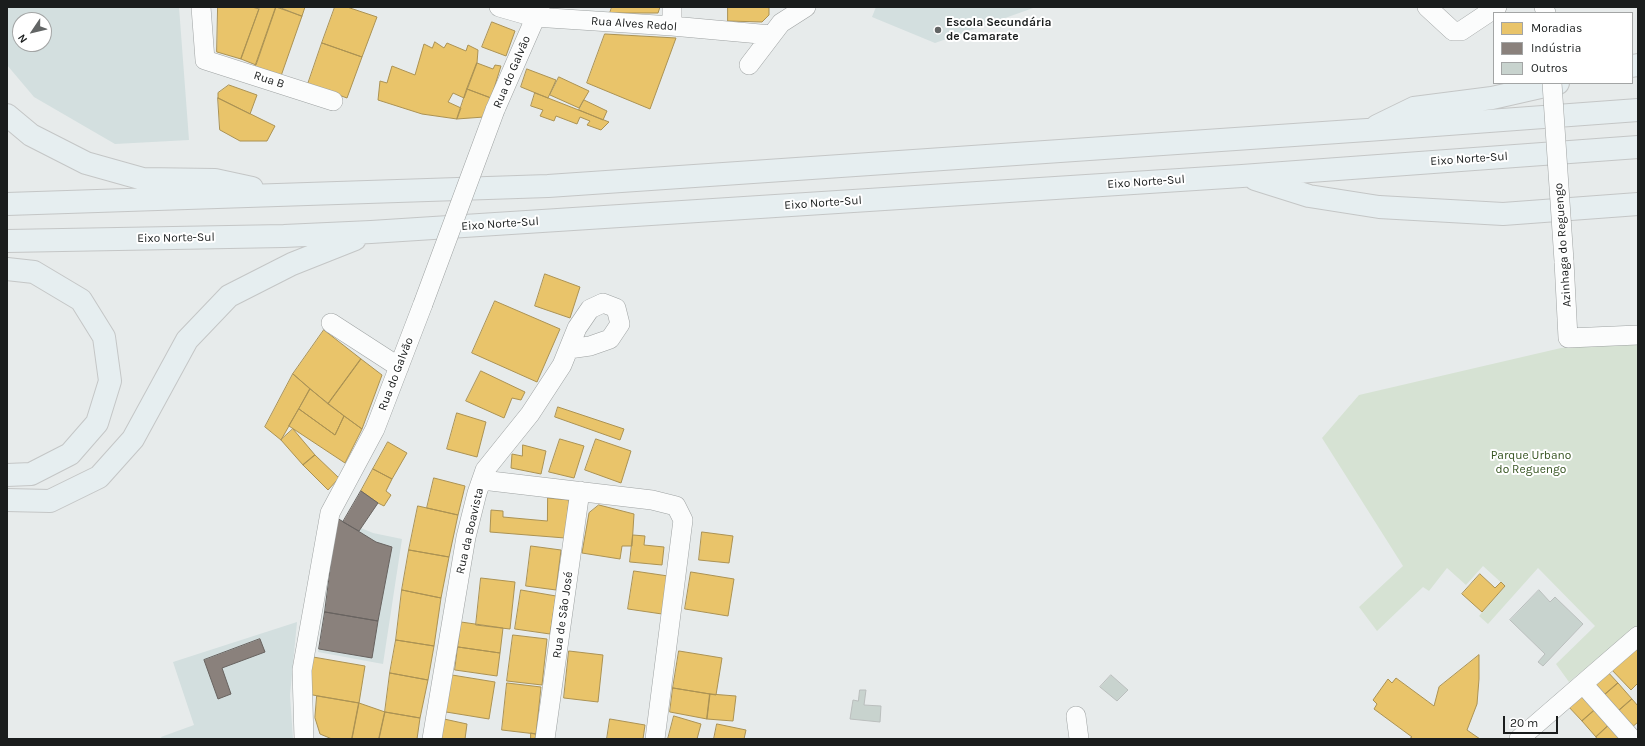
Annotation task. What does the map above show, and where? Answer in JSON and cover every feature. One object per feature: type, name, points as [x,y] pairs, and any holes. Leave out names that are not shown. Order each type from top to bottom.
[{"type":"highway","points":[[1367,130],[1414,108],[1492,98],[1554,84]]},
{"type":"highway","points":[[7,204],[563,185],[1638,110]]},
{"type":"highway","points":[[7,115],[31,135],[86,163],[143,179],[215,180],[282,195]]},
{"type":"highway","name":"Eixo Norte-Sul","points":[[7,241],[284,236],[371,232],[1242,176],[1638,147]]},
{"type":"highway","points":[[1242,176],[1309,196],[1379,207],[1503,214],[1638,204]]},
{"type":"highway","points":[[7,500],[50,501],[99,477],[133,439],[187,340],[229,296],[292,264],[371,232]]},
{"type":"highway","points":[[7,269],[34,272],[81,300],[104,337],[110,381],[97,423],[70,454],[31,474],[7,475]]},
{"type":"street","name":"Rua B","points":[[201,7],[205,60],[333,101]]},
{"type":"street","name":"Rua Alves Redol","points":[[499,7],[672,26],[778,22]]},
{"type":"street","points":[[672,7],[672,26]]},
{"type":"street","points":[[749,65],[778,22],[806,7]]},
{"type":"street","points":[[1427,7],[1454,31],[1462,31],[1498,7]]},
{"type":"street","name":"Rua do Galvão","points":[[304,739],[302,670],[330,513],[375,429],[495,110],[537,12]]},
{"type":"street","name":"Azinhaga do Reguengo","points":[[1552,84],[1568,338],[1638,335]]},
{"type":"street","points":[[331,323],[399,367]]},
{"type":"street","name":"Rua da Boavista","points":[[432,739],[466,537],[477,493],[485,470],[530,414],[562,365],[568,349]]},
{"type":"street","points":[[482,480],[652,500],[676,506],[683,520],[655,739]]},
{"type":"street","name":"Rua de São José","points":[[546,739],[580,492]]},
{"type":"street","points":[[1519,739],[1638,636]]},
{"type":"street","points":[[1583,684],[1632,739]]},
{"type":"street","points":[[1076,716],[1079,739]]},
{"type":"shaded area","points":[[7,7],[179,7],[189,140],[115,144],[34,97],[7,65]]},
{"type":"shaded area","name":"Escola Secundária de Camarate","points":[[876,7],[1036,7],[935,43],[872,17]]},
{"type":"shaded area","points":[[337,518],[373,533],[402,539],[383,664],[318,652]]},
{"type":"shaded area","points":[[297,622],[290,695],[293,739],[162,739],[161,737],[194,725],[173,662]]},
{"type":"green space","name":"Parque Urbano do Reguengo","points":[[1638,343],[1638,625],[1569,682],[1556,664],[1595,626],[1538,568],[1488,624],[1479,616],[1505,586],[1483,566],[1466,585],[1447,568],[1429,591],[1423,587],[1377,631],[1359,607],[1403,566],[1322,438],[1359,395],[1561,348]]},
{"type":"building: Moradias","points":[[218,7],[252,7],[259,9],[241,59],[217,52]]},
{"type":"building: Moradias","points":[[260,7],[276,7],[256,65],[241,59]]},
{"type":"building: Moradias","points":[[276,7],[302,16],[281,76],[255,67]]},
{"type":"building: Moradias","points":[[279,7],[305,7],[302,16]]},
{"type":"building: Moradias","points":[[335,7],[347,7],[377,17],[362,57],[322,43]]},
{"type":"building: Moradias","points":[[612,7],[660,7],[658,13],[610,13]]},
{"type":"building: Moradias","points":[[728,7],[769,7],[769,15],[762,22],[728,21]]},
{"type":"building: Moradias","points":[[492,22],[515,31],[506,56],[482,47]]},
{"type":"building: Moradias","points":[[605,34],[676,38],[650,109],[587,83]]},
{"type":"building: Moradias","points":[[435,42],[444,48],[447,43],[466,51],[468,45],[478,50],[477,63],[464,98],[453,93],[448,102],[461,108],[457,119],[422,114],[378,100],[380,81],[387,83],[392,66],[415,75],[424,44],[432,48]]},
{"type":"building: Moradias","points":[[322,43],[362,57],[347,98],[308,84]]},
{"type":"building: Moradias","points":[[477,63],[493,69],[495,65],[501,66],[491,98],[467,89]]},
{"type":"building: Moradias","points":[[527,69],[556,80],[548,98],[521,87]]},
{"type":"building: Moradias","points":[[559,77],[589,91],[579,108],[550,95]]},
{"type":"building: Moradias","points":[[229,85],[257,95],[250,114],[218,98],[218,93]]},
{"type":"building: Moradias","points":[[467,89],[491,98],[484,117],[457,119]]},
{"type":"building: Moradias","points":[[535,93],[609,122],[601,130],[587,125],[590,121],[580,117],[577,124],[556,116],[554,121],[540,116],[543,110],[531,106]]},
{"type":"building: Moradias","points":[[218,98],[275,126],[267,141],[240,141],[220,130]]},
{"type":"building: Moradias","points":[[584,100],[607,111],[603,120],[579,110]]},
{"type":"building: Moradias","points":[[545,274],[580,287],[570,318],[535,306]]},
{"type":"building: Moradias","points":[[495,301],[560,329],[537,382],[472,353]]},
{"type":"building: Moradias","points":[[324,330],[361,359],[328,404],[293,374]]},
{"type":"building: Moradias","points":[[361,359],[382,375],[362,429],[328,404]]},
{"type":"building: Moradias","points":[[481,371],[525,392],[521,400],[512,398],[504,418],[466,401]]},
{"type":"building: Moradias","points":[[293,374],[310,389],[281,440],[265,427]]},
{"type":"building: Moradias","points":[[310,389],[344,416],[335,435],[299,409]]},
{"type":"building: Moradias","points":[[558,407],[624,429],[620,440],[555,417]]},
{"type":"building: Moradias","points":[[299,409],[335,435],[344,416],[362,429],[345,463],[289,426]]},
{"type":"building: Moradias","points":[[457,413],[486,422],[477,457],[447,449]]},
{"type":"building: Moradias","points":[[293,429],[315,455],[303,465],[281,440]]},
{"type":"building: Moradias","points":[[560,439],[584,446],[574,478],[549,472]]},
{"type":"building: Moradias","points":[[596,439],[631,451],[621,483],[585,470]]},
{"type":"building: Moradias","points":[[388,442],[407,453],[392,479],[373,469]]},
{"type":"building: Moradias","points":[[523,445],[546,451],[541,474],[511,468],[512,454],[522,456]]},
{"type":"building: Moradias","points":[[315,455],[339,478],[328,490],[303,465]]},
{"type":"building: Moradias","points":[[373,469],[392,479],[386,491],[391,495],[384,506],[361,491]]},
{"type":"building: Moradias","points":[[434,478],[465,486],[458,515],[427,508]]},
{"type":"building: Moradias","points":[[548,498],[569,500],[565,538],[490,532],[491,510],[503,511],[503,517],[547,521]]},
{"type":"building: Moradias","points":[[599,505],[634,514],[632,546],[622,546],[620,559],[582,553],[589,513]]},
{"type":"building: Moradias","points":[[418,506],[458,515],[449,557],[409,550]]},
{"type":"building: Moradias","points":[[702,532],[733,536],[729,563],[699,560]]},
{"type":"building: Moradias","points":[[633,535],[645,536],[644,545],[664,547],[662,565],[630,562]]},
{"type":"building: Moradias","points":[[531,546],[561,550],[556,590],[526,586]]},
{"type":"building: Moradias","points":[[409,550],[449,557],[441,598],[402,590]]},
{"type":"building: Moradias","points":[[634,571],[668,576],[662,614],[628,609]]},
{"type":"building: Moradias","points":[[691,572],[734,579],[728,616],[685,609]]},
{"type":"building: Moradias","points":[[1480,574],[1495,588],[1501,582],[1505,586],[1482,612],[1462,594]]},
{"type":"building: Moradias","points":[[481,578],[515,582],[510,629],[476,625]]},
{"type":"building: Moradias","points":[[402,590],[441,598],[434,646],[396,640]]},
{"type":"building: Moradias","points":[[521,590],[556,596],[550,634],[515,629]]},
{"type":"building: Moradias","points":[[461,622],[503,628],[500,653],[458,647]]},
{"type":"building: Moradias","points":[[513,635],[547,639],[542,685],[507,681]]},
{"type":"building: Moradias","points":[[396,640],[434,646],[428,680],[390,673]]},
{"type":"building: Moradias","points":[[1638,641],[1638,683],[1631,690],[1610,668]]},
{"type":"building: Moradias","points":[[458,647],[500,653],[497,676],[455,670]]},
{"type":"building: Moradias","points":[[569,651],[603,655],[598,702],[564,698]]},
{"type":"building: Moradias","points":[[679,651],[722,658],[716,695],[673,688]]},
{"type":"building: Moradias","points":[[1479,655],[1477,704],[1467,730],[1480,739],[1409,739],[1412,737],[1374,709],[1377,704],[1373,700],[1388,679],[1392,683],[1396,678],[1434,706],[1439,687]]},
{"type":"building: Moradias","points":[[313,657],[365,666],[359,703],[307,694]]},
{"type":"building: Moradias","points":[[1606,670],[1618,683],[1602,697],[1591,683]]},
{"type":"building: Moradias","points":[[390,673],[428,680],[420,718],[385,712]]},
{"type":"building: Moradias","points":[[452,675],[495,682],[489,719],[446,712]]},
{"type":"building: Moradias","points":[[507,683],[541,687],[536,734],[502,730]]},
{"type":"building: Moradias","points":[[1618,683],[1632,699],[1616,713],[1602,697]]},
{"type":"building: Moradias","points":[[673,688],[710,694],[707,719],[670,712]]},
{"type":"building: Moradias","points":[[1583,691],[1598,707],[1582,721],[1567,705]]},
{"type":"building: Moradias","points":[[710,694],[736,696],[733,721],[707,719]]},
{"type":"building: Moradias","points":[[317,696],[359,703],[352,739],[332,739],[320,734],[315,718]]},
{"type":"building: Moradias","points":[[1632,699],[1638,706],[1638,722],[1630,729],[1616,713]]},
{"type":"building: Moradias","points":[[359,703],[385,712],[379,739],[352,739]]},
{"type":"building: Moradias","points":[[1598,707],[1611,723],[1596,737],[1582,721]]},
{"type":"building: Moradias","points":[[385,712],[420,718],[417,739],[379,739]]},
{"type":"building: Moradias","points":[[674,716],[701,724],[697,739],[668,739]]},
{"type":"building: Moradias","points":[[444,719],[467,724],[465,739],[441,739]]},
{"type":"building: Moradias","points":[[610,719],[645,725],[643,739],[607,739]]},
{"type":"building: Moradias","points":[[1611,723],[1625,739],[1597,739],[1596,737]]},
{"type":"building: Moradias","points":[[717,724],[746,730],[744,739],[714,739]]},
{"type":"building: Moradias","points":[[531,733],[536,734],[535,739],[531,739]]},
{"type":"building: Indústria","points":[[361,491],[378,503],[359,531],[343,522]]},
{"type":"building: Indústria","points":[[337,518],[376,542],[392,547],[378,621],[325,612]]},
{"type":"building: Indústria","points":[[325,612],[378,621],[372,658],[319,649]]},
{"type":"building: Indústria","points":[[260,639],[265,652],[222,668],[231,694],[218,699],[204,660]]},
{"type":"building: Outros","points":[[1539,590],[1550,602],[1555,597],[1583,624],[1543,666],[1538,662],[1545,654],[1510,620]]},
{"type":"building: Outros","points":[[1111,675],[1128,690],[1117,701],[1100,687]]},
{"type":"building: Outros","points":[[860,690],[866,690],[864,705],[881,706],[880,722],[850,719],[853,700],[858,701]]},
{"type":"place","name":"Escola Secundária de Camarate","points":[[938,30]]}]
